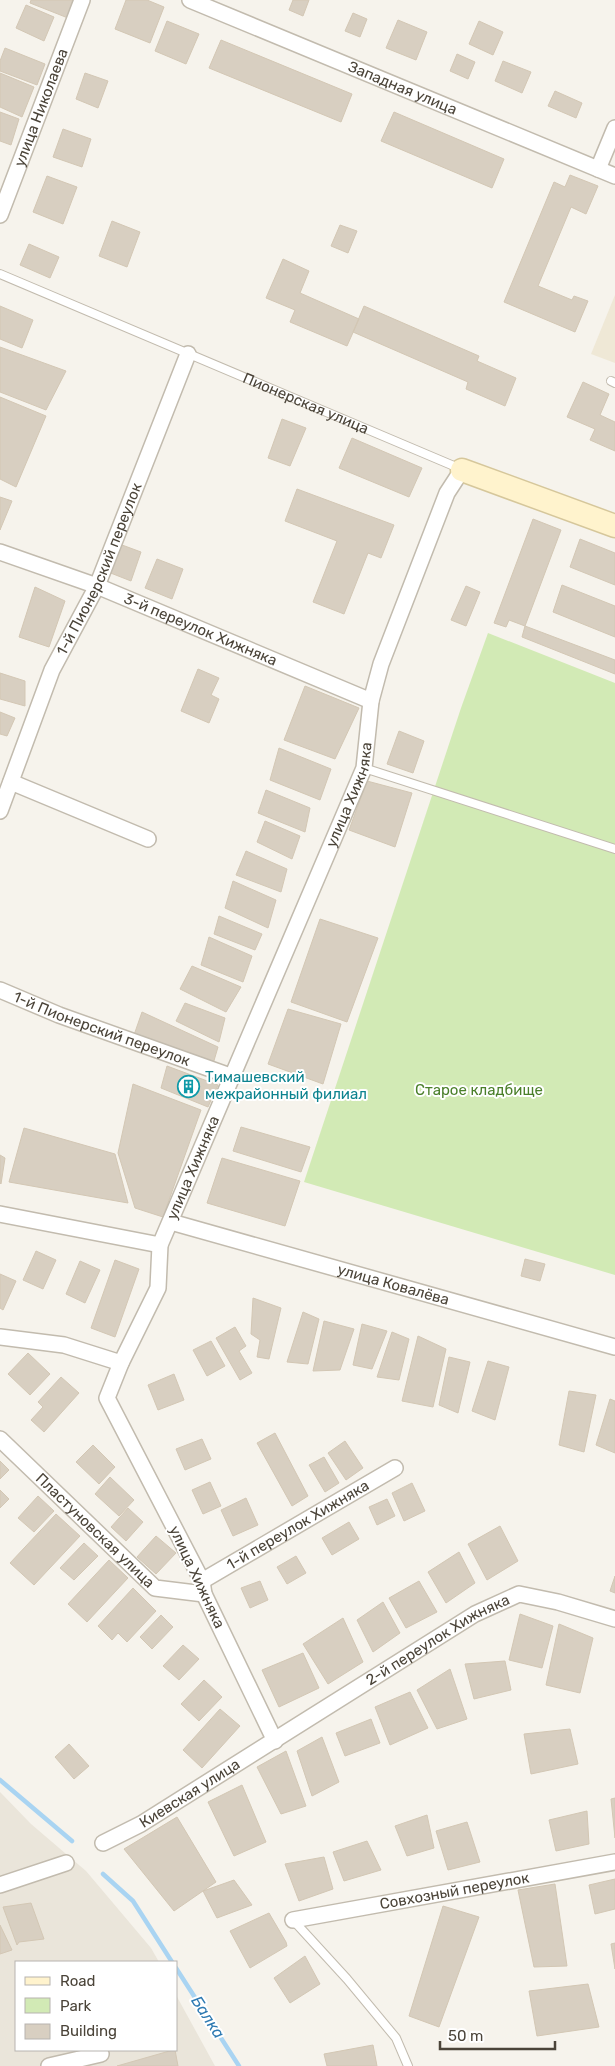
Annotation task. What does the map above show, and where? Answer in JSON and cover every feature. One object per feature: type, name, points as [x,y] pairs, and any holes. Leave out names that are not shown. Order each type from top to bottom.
[{"type":"street","name":"улица Николаева","points":[[0,216],[82,0]]},
{"type":"street","name":"Западная улица","points":[[190,0],[615,176]]},
{"type":"street","points":[[598,169],[615,128]]},
{"type":"street","name":"1-й Пионерский переулок","points":[[0,811],[52,670],[97,586],[188,354]]},
{"type":"street","name":"Пионерская улица","points":[[462,470],[615,526]]},
{"type":"street","name":"улица Хижняка","points":[[275,1741],[203,1587],[107,1398],[121,1363],[158,1288],[160,1245],[364,768],[371,701],[381,664],[446,492],[462,470]]},
{"type":"street","name":"3-й переулок Хижняка","points":[[0,552],[97,586],[371,701]]},
{"type":"street","points":[[11,782],[148,839]]},
{"type":"street","name":"1-й Пионерский переулок","points":[[0,990],[59,1015],[233,1077]]},
{"type":"street","points":[[0,1214],[160,1245]]},
{"type":"street","name":"улица Ковалёва","points":[[171,1222],[615,1346]]},
{"type":"street","points":[[0,1337],[64,1345],[121,1363]]},
{"type":"street","name":"Пластуновская улица","points":[[0,1439],[155,1588],[203,1587]]},
{"type":"street","name":"1-й переулок Хижняка","points":[[203,1587],[395,1468]]},
{"type":"street","name":"2-й переулок Хижняка","points":[[275,1741],[475,1614],[519,1594],[558,1602],[615,1619]]},
{"type":"street","name":"Киевская улица","points":[[103,1843],[141,1824],[275,1741]]},
{"type":"street","name":"Совхозный переулок","points":[[293,1920],[615,1862]]},
{"type":"street","points":[[0,1885],[66,1863]]},
{"type":"street","points":[[49,2066],[101,2054]]},
{"type":"lane","name":"Пионерская улица","points":[[0,274],[462,470]]},
{"type":"lane","points":[[364,768],[615,849]]},
{"type":"lane","points":[[293,1920],[347,1979],[396,2038],[408,2066]]},
{"type":"shaded area","points":[[615,295],[615,363],[591,354]]},
{"type":"shaded area","points":[[0,1792],[31,1824],[86,1871],[151,1948],[158,1961],[15,1961],[15,2051],[178,2051],[178,1999],[215,2066],[0,2066]]},
{"type":"green space","name":"Старое кладбище","points":[[488,633],[615,683],[615,1275],[304,1182],[461,708]]},
{"type":"building","points":[[31,0],[74,0],[68,18],[30,3]]},
{"type":"building","points":[[126,0],[147,0],[164,7],[150,43],[115,29]]},
{"type":"building","points":[[293,0],[309,0],[303,16],[289,10]]},
{"type":"building","points":[[26,5],[54,17],[44,41],[16,28]]},
{"type":"building","points":[[353,13],[367,19],[360,37],[345,31]]},
{"type":"building","points":[[398,20],[427,32],[416,60],[386,48]]},
{"type":"building","points":[[167,21],[199,34],[186,64],[155,51]]},
{"type":"building","points":[[479,21],[503,32],[493,55],[469,44]]},
{"type":"building","points":[[221,40],[352,94],[341,122],[209,68]]},
{"type":"building","points":[[5,48],[45,64],[37,85],[0,71],[0,61]]},
{"type":"building","points":[[457,54],[475,62],[468,79],[450,71]]},
{"type":"building","points":[[503,61],[531,72],[522,93],[495,81]]},
{"type":"building","points":[[0,73],[34,87],[22,117],[0,107]]},
{"type":"building","points":[[85,73],[108,81],[98,108],[76,99]]},
{"type":"building","points":[[555,91],[582,103],[576,118],[548,106]]},
{"type":"building","points":[[0,112],[19,119],[11,145],[0,141]]},
{"type":"building","points":[[394,112],[504,159],[492,188],[381,141]]},
{"type":"building","points":[[63,129],[91,139],[82,167],[53,157]]},
{"type":"building","points":[[570,175],[598,186],[586,214],[571,207],[538,286],[572,300],[574,296],[588,301],[575,332],[504,302],[554,182],[565,187]]},
{"type":"building","points":[[47,176],[77,187],[63,224],[33,212]]},
{"type":"building","points":[[112,221],[140,232],[127,267],[99,256]]},
{"type":"building","points":[[340,225],[357,231],[348,253],[331,246]]},
{"type":"building","points":[[29,244],[59,257],[50,278],[20,265]]},
{"type":"building","points":[[283,259],[309,271],[300,293],[359,319],[347,346],[290,322],[295,310],[266,298]]},
{"type":"building","points":[[0,306],[33,320],[22,348],[0,339]]},
{"type":"building","points":[[364,306],[479,356],[477,361],[516,378],[505,406],[466,389],[468,382],[353,332]]},
{"type":"building","points":[[0,347],[66,371],[46,410],[0,392]]},
{"type":"building","points":[[583,382],[609,394],[600,415],[615,422],[615,451],[590,440],[595,429],[567,417]]},
{"type":"building","points":[[0,397],[46,416],[16,487],[0,479]]},
{"type":"building","points":[[282,419],[306,428],[290,466],[268,458]]},
{"type":"building","points":[[352,438],[422,468],[409,497],[339,468]]},
{"type":"building","points":[[297,489],[394,525],[381,558],[368,553],[344,614],[313,602],[337,541],[285,521]]},
{"type":"building","points":[[0,497],[12,501],[0,530]]},
{"type":"building","points":[[533,519],[561,530],[525,626],[509,620],[506,627],[494,623]]},
{"type":"building","points":[[580,539],[615,553],[615,585],[570,567]]},
{"type":"building","points":[[114,542],[141,552],[131,581],[103,570]]},
{"type":"building","points":[[157,559],[183,569],[172,599],[145,588]]},
{"type":"building","points":[[562,585],[615,606],[615,637],[553,612]]},
{"type":"building","points":[[466,586],[480,592],[466,626],[451,620]]},
{"type":"building","points":[[35,587],[65,601],[49,647],[19,637]]},
{"type":"building","points":[[525,626],[615,660],[615,674],[522,637]]},
{"type":"building","points":[[198,669],[219,678],[211,695],[219,699],[209,723],[181,711]]},
{"type":"building","points":[[0,673],[25,681],[25,706],[0,699]]},
{"type":"building","points":[[305,686],[359,708],[335,759],[284,740]]},
{"type":"building","points":[[0,712],[15,718],[7,736],[0,734]]},
{"type":"building","points":[[399,731],[424,741],[413,773],[387,764]]},
{"type":"building","points":[[279,748],[331,769],[320,800],[270,780]]},
{"type":"building","points":[[367,781],[412,793],[395,847],[349,830]]},
{"type":"building","points":[[266,790],[310,808],[305,832],[258,813]]},
{"type":"building","points":[[265,821],[300,836],[292,859],[257,842]]},
{"type":"building","points":[[246,851],[287,869],[281,892],[236,875]]},
{"type":"building","points":[[233,881],[276,900],[268,928],[225,908]]},
{"type":"building","points":[[219,916],[262,934],[255,950],[214,934]]},
{"type":"building","points":[[320,919],[378,938],[347,1022],[291,1002]]},
{"type":"building","points":[[209,937],[252,956],[243,982],[201,965]]},
{"type":"building","points":[[192,966],[241,987],[226,1012],[180,989]]},
{"type":"building","points":[[185,1003],[225,1018],[219,1042],[176,1021]]},
{"type":"building","points":[[288,1009],[341,1024],[323,1084],[268,1064]]},
{"type":"building","points":[[142,1012],[218,1047],[213,1064],[134,1035]]},
{"type":"building","name":"Тимашевский межрайонный филиал","points":[[167,1066],[218,1085],[208,1107],[161,1088]]},
{"type":"building","points":[[133,1084],[201,1110],[163,1217],[135,1208],[118,1153]]},
{"type":"building","points":[[241,1127],[310,1147],[301,1172],[233,1151]]},
{"type":"building","points":[[24,1128],[115,1154],[128,1203],[9,1182]]},
{"type":"building","points":[[0,1155],[5,1158],[1,1184],[0,1183]]},
{"type":"building","points":[[222,1158],[300,1181],[285,1226],[207,1203]]},
{"type":"building","points":[[36,1251],[56,1260],[43,1289],[23,1280]]},
{"type":"building","points":[[525,1259],[545,1264],[540,1281],[521,1276]]},
{"type":"building","points":[[115,1260],[139,1269],[115,1337],[91,1328]]},
{"type":"building","points":[[80,1261],[100,1270],[85,1303],[66,1294]]},
{"type":"building","points":[[0,1274],[16,1281],[3,1310],[0,1308]]},
{"type":"building","points":[[253,1298],[281,1308],[269,1359],[257,1357],[260,1340],[251,1334]]},
{"type":"building","points":[[303,1312],[319,1319],[308,1364],[287,1362]]},
{"type":"building","points":[[324,1321],[354,1329],[340,1370],[313,1371]]},
{"type":"building","points":[[362,1324],[387,1331],[372,1369],[353,1365]]},
{"type":"building","points":[[235,1327],[246,1346],[239,1351],[252,1373],[240,1380],[216,1338]]},
{"type":"building","points":[[392,1332],[409,1339],[399,1380],[377,1377]]},
{"type":"building","points":[[418,1336],[446,1349],[433,1407],[402,1401]]},
{"type":"building","points":[[211,1341],[225,1366],[207,1376],[193,1350]]},
{"type":"building","points":[[28,1353],[50,1374],[30,1395],[8,1374]]},
{"type":"building","points":[[449,1357],[470,1362],[458,1413],[439,1405]]},
{"type":"building","points":[[488,1361],[509,1367],[495,1420],[472,1411]]},
{"type":"building","points":[[174,1374],[184,1400],[158,1410],[148,1385]]},
{"type":"building","points":[[61,1377],[79,1393],[44,1432],[31,1420],[43,1407],[38,1402]]},
{"type":"building","points":[[569,1391],[596,1395],[584,1452],[559,1445]]},
{"type":"building","points":[[610,1399],[615,1401],[615,1453],[596,1445]]},
{"type":"building","points":[[275,1433],[308,1496],[292,1506],[257,1443]]},
{"type":"building","points":[[202,1439],[211,1459],[185,1470],[176,1449]]},
{"type":"building","points":[[345,1441],[363,1468],[346,1480],[328,1453]]},
{"type":"building","points":[[93,1445],[115,1467],[99,1484],[76,1462]]},
{"type":"building","points":[[324,1457],[339,1483],[325,1492],[309,1465]]},
{"type":"building","points":[[0,1461],[9,1470],[0,1479]]},
{"type":"building","points":[[110,1477],[134,1500],[119,1516],[95,1494]]},
{"type":"building","points":[[210,1482],[221,1506],[203,1514],[192,1490]]},
{"type":"building","points":[[412,1483],[425,1511],[404,1521],[392,1493]]},
{"type":"building","points":[[0,1490],[9,1499],[0,1508]]},
{"type":"building","points":[[38,1496],[54,1511],[34,1532],[18,1518]]},
{"type":"building","points":[[246,1498],[258,1525],[233,1536],[221,1510]]},
{"type":"building","points":[[387,1499],[395,1516],[377,1525],[369,1507]]},
{"type":"building","points":[[128,1508],[143,1522],[126,1541],[111,1527]]},
{"type":"building","points":[[56,1514],[80,1536],[34,1585],[10,1563]]},
{"type":"building","points":[[349,1522],[359,1539],[332,1555],[322,1538]]},
{"type":"building","points":[[500,1526],[518,1561],[487,1580],[468,1544]]},
{"type":"building","points":[[156,1536],[176,1553],[156,1574],[137,1557]]},
{"type":"building","points":[[84,1543],[98,1556],[74,1580],[60,1568]]},
{"type":"building","points":[[459,1552],[475,1583],[446,1603],[428,1572]]},
{"type":"building","points":[[296,1556],[306,1573],[287,1584],[277,1567]]},
{"type":"building","points":[[109,1560],[128,1578],[87,1622],[68,1604]]},
{"type":"building","points":[[615,1576],[615,1593],[610,1591]]},
{"type":"building","points":[[260,1581],[268,1600],[250,1608],[241,1588]]},
{"type":"building","points":[[419,1581],[437,1612],[406,1628],[389,1598]]},
{"type":"building","points":[[133,1588],[156,1611],[127,1642],[118,1633],[112,1640],[98,1626]]},
{"type":"building","points":[[383,1602],[400,1633],[373,1652],[357,1620]]},
{"type":"building","points":[[520,1614],[553,1626],[542,1668],[509,1660]]},
{"type":"building","points":[[161,1615],[173,1627],[152,1649],[140,1637]]},
{"type":"building","points":[[343,1618],[363,1662],[328,1684],[303,1644]]},
{"type":"building","points":[[559,1624],[593,1638],[580,1693],[546,1685]]},
{"type":"building","points":[[183,1645],[199,1659],[179,1680],[163,1666]]},
{"type":"building","points":[[303,1653],[319,1688],[279,1707],[262,1670]]},
{"type":"building","points":[[505,1661],[511,1690],[474,1699],[465,1664]]},
{"type":"building","points":[[450,1669],[467,1719],[437,1729],[417,1690]]},
{"type":"building","points":[[204,1680],[222,1697],[199,1721],[181,1704]]},
{"type":"building","points":[[410,1692],[428,1728],[390,1745],[375,1707]]},
{"type":"building","points":[[220,1709],[240,1726],[202,1768],[183,1750]]},
{"type":"building","points":[[371,1719],[380,1743],[345,1756],[336,1733]]},
{"type":"building","points":[[570,1729],[578,1764],[531,1774],[524,1734]]},
{"type":"building","points":[[322,1737],[339,1782],[312,1796],[297,1751]]},
{"type":"building","points":[[69,1744],[89,1766],[74,1779],[55,1757]]},
{"type":"building","points":[[286,1751],[306,1806],[281,1814],[257,1767]]},
{"type":"building","points":[[242,1785],[266,1842],[234,1856],[208,1802]]},
{"type":"building","points":[[615,1798],[615,1838],[611,1799]]},
{"type":"building","points":[[587,1811],[589,1844],[556,1851],[549,1820]]},
{"type":"building","points":[[427,1815],[434,1848],[407,1856],[395,1826]]},
{"type":"building","points":[[177,1817],[216,1882],[174,1911],[124,1849]]},
{"type":"building","points":[[467,1822],[480,1862],[448,1870],[436,1831]]},
{"type":"building","points":[[367,1841],[381,1870],[344,1881],[333,1852]]},
{"type":"building","points":[[324,1857],[333,1889],[299,1901],[285,1864]]},
{"type":"building","points":[[615,1879],[615,1909],[595,1914],[589,1885]]},
{"type":"building","points":[[234,1880],[252,1905],[217,1918],[203,1891]]},
{"type":"building","points":[[555,1884],[567,1966],[534,1967],[518,1890]]},
{"type":"building","points":[[31,1903],[44,1939],[19,1942],[17,1945],[3,1907]]},
{"type":"building","points":[[443,1906],[479,1917],[439,2027],[409,2016]]},
{"type":"building","points":[[269,1913],[287,1946],[250,1968],[230,1931]]},
{"type":"building","points":[[0,1925],[12,1950],[0,1954]]},
{"type":"building","points":[[615,1943],[615,1969],[611,1944]]},
{"type":"building","points":[[305,1956],[320,1984],[290,2003],[274,1978]]},
{"type":"building","points":[[588,1984],[599,2027],[537,2036],[529,1991]]},
{"type":"building","points":[[373,2045],[377,2066],[327,2066],[324,2054]]},
{"type":"building","points":[[175,2051],[178,2066],[117,2066]]},
{"type":"waterway","name":"Балка","points":[[0,1780],[72,1841]]},
{"type":"waterway","name":"Балка","points":[[103,1874],[133,1901],[171,1961]]},
{"type":"waterway","name":"Балка","points":[[178,1971],[239,2066]]},
{"type":"place","name":"Тимашевский межрайонный филиал","points":[[189,1086]]}]
